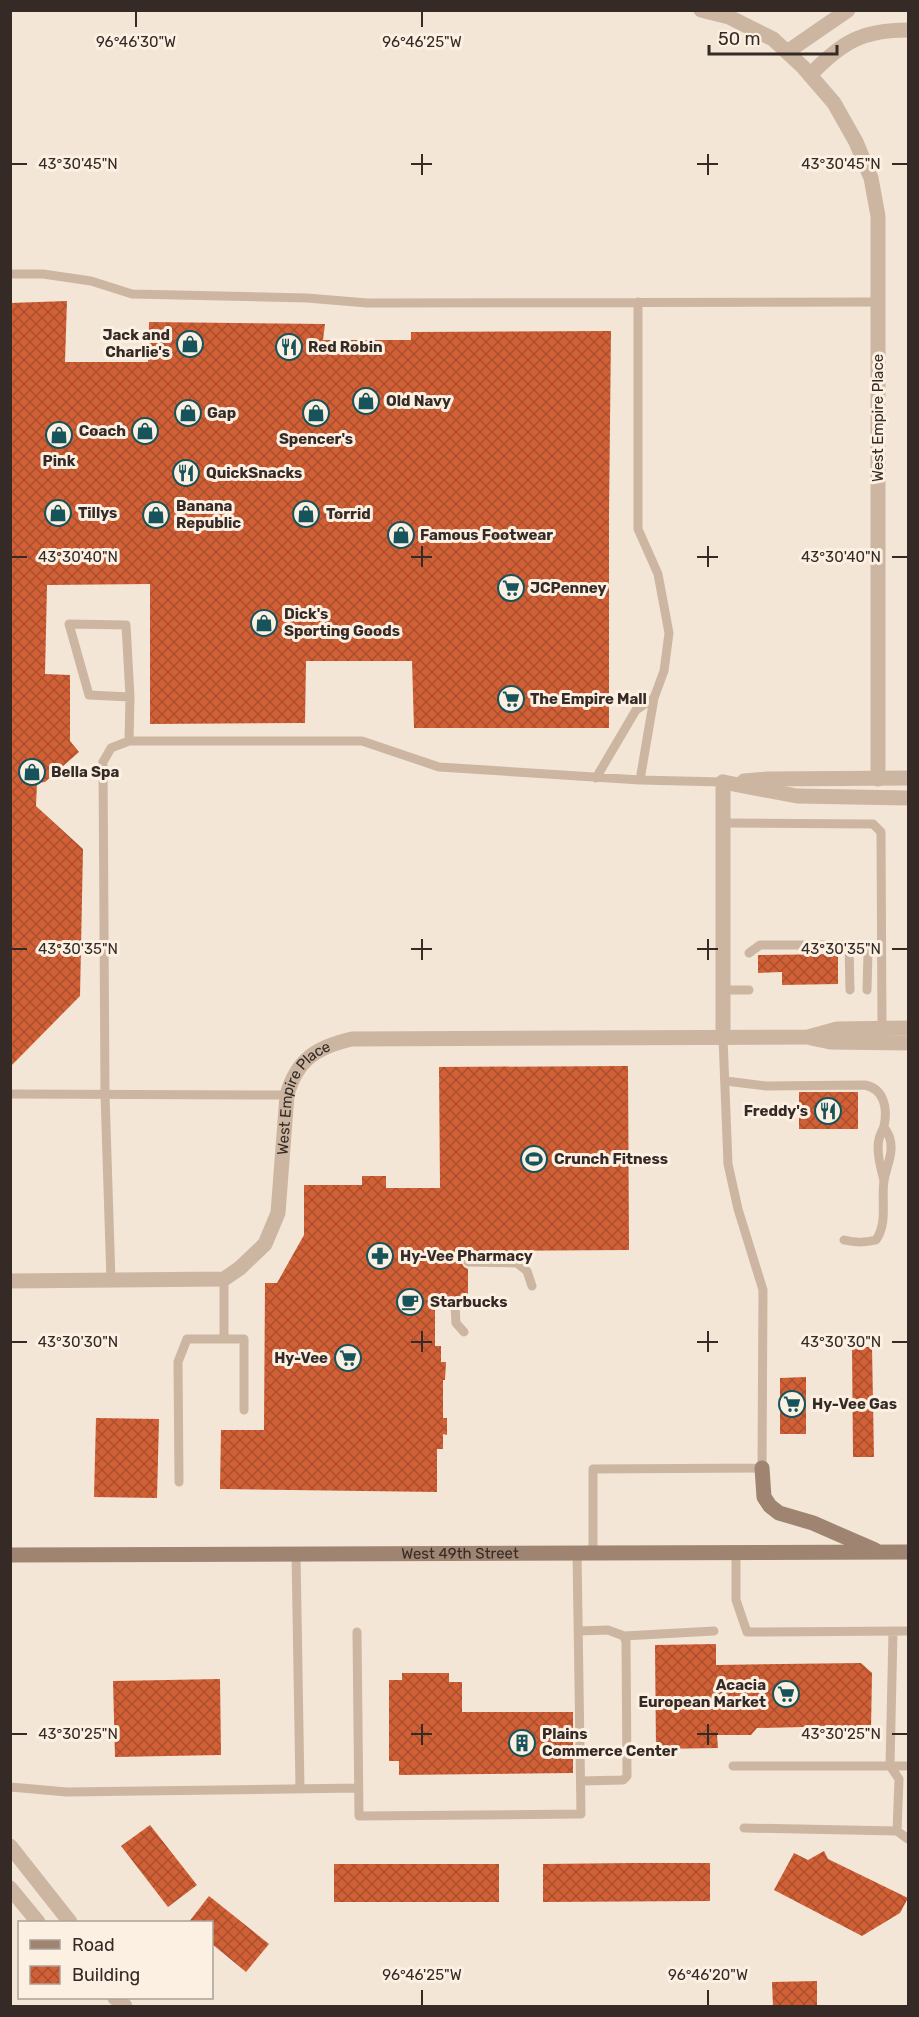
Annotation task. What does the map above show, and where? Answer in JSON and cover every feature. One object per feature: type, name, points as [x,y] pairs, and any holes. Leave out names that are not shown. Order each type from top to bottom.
[{"type":"main road","points":[[762,1468],[764,1497],[779,1513],[813,1523],[881,1552]]},
{"type":"main road","name":"West 49th Street","points":[[10,1555],[909,1552]]},
{"type":"street","name":"West Empire Place","points":[[701,10],[729,17],[773,39],[787,52],[834,103],[856,142],[871,178],[878,216],[878,779]]},
{"type":"street","points":[[787,52],[848,10]]},
{"type":"street","points":[[810,75],[826,59],[850,41],[880,30],[909,30]]},
{"type":"street","points":[[723,782],[767,779],[909,778]]},
{"type":"street","points":[[723,782],[797,796],[909,798]]},
{"type":"street","points":[[723,782],[723,1038]]},
{"type":"street","name":"West Empire Place","points":[[808,1037],[837,1029],[909,1028]]},
{"type":"street","name":"West Empire Place","points":[[224,1279],[240,1268],[265,1244],[278,1213],[287,1095],[291,1080],[298,1068],[309,1057],[323,1048],[352,1039],[808,1037],[830,1042],[909,1043]]},
{"type":"street","points":[[10,1293],[11,1281],[224,1279]]},
{"type":"street","points":[[10,1846],[68,1921]]},
{"type":"street","points":[[10,1888],[36,1921]]},
{"type":"lane","points":[[10,274],[43,274],[91,281],[132,294],[307,298],[367,303],[878,302]]},
{"type":"lane","points":[[638,302],[638,529],[658,574],[669,633],[664,670],[654,698],[640,780]]},
{"type":"lane","points":[[129,741],[130,697],[126,625],[69,624],[89,694],[130,697]]},
{"type":"lane","points":[[596,778],[636,710],[654,698]]},
{"type":"lane","points":[[111,1281],[105,1094],[103,762],[111,748],[129,741],[362,741],[439,767],[596,778],[723,782]]},
{"type":"lane","points":[[723,823],[873,824],[881,832],[882,1028]]},
{"type":"lane","points":[[749,953],[760,945],[858,945],[868,952],[867,990]]},
{"type":"lane","points":[[849,945],[850,990]]},
{"type":"lane","points":[[723,990],[748,990]]},
{"type":"lane","points":[[593,1553],[593,1468],[762,1468],[763,1290],[738,1209],[728,1164],[723,1038]]},
{"type":"lane","points":[[726,1081],[766,1086],[865,1085],[874,1087],[882,1094],[885,1110],[884,1127],[879,1140],[879,1159],[884,1181],[882,1224],[876,1240],[857,1243],[844,1240]]},
{"type":"lane","points":[[10,1094],[287,1095]]},
{"type":"lane","points":[[468,1262],[517,1263],[527,1271],[532,1286]]},
{"type":"lane","points":[[224,1279],[225,1338]]},
{"type":"lane","points":[[455,1305],[456,1323],[464,1332]]},
{"type":"lane","points":[[179,1482],[178,1362],[187,1339],[244,1339],[244,1410]]},
{"type":"lane","points":[[736,1552],[736,1600],[747,1632],[909,1631]]},
{"type":"lane","points":[[357,1632],[359,1816],[581,1814],[577,1553]]},
{"type":"lane","points":[[297,1554],[300,1789]]},
{"type":"lane","points":[[578,1631],[608,1630],[624,1636],[714,1631]]},
{"type":"lane","points":[[893,1631],[890,1766],[899,1779],[897,1831]]},
{"type":"lane","points":[[580,1781],[623,1780],[627,1776],[626,1642],[624,1636]]},
{"type":"lane","points":[[733,1766],[909,1766]]},
{"type":"lane","points":[[10,1787],[67,1792],[358,1788]]},
{"type":"lane","points":[[744,1828],[897,1831],[909,1839]]},
{"type":"building","name":"The Empire Mall","points":[[67,301],[65,362],[148,362],[149,322],[325,324],[323,340],[411,340],[411,332],[611,331],[609,728],[414,728],[412,661],[306,661],[305,723],[150,724],[150,584],[47,585],[45,674],[70,675],[70,741],[79,752],[45,782],[37,783],[36,806],[83,849],[80,996],[10,1067],[10,303]]},
{"type":"building","points":[[838,954],[838,984],[782,985],[782,972],[758,973],[758,955]]},
{"type":"building","points":[[628,1066],[629,1250],[468,1251],[468,1255],[461,1262],[468,1269],[468,1305],[462,1305],[455,1298],[448,1305],[435,1305],[435,1346],[441,1346],[441,1362],[446,1362],[445,1380],[443,1380],[443,1418],[447,1418],[447,1435],[443,1434],[443,1449],[437,1449],[437,1492],[220,1489],[221,1430],[264,1430],[265,1283],[277,1283],[304,1235],[304,1185],[362,1185],[362,1176],[386,1176],[386,1188],[440,1188],[439,1067]]},
{"type":"building","name":"Freddy's","points":[[799,1092],[858,1092],[858,1129],[799,1129]]},
{"type":"building","points":[[852,1347],[872,1347],[874,1457],[853,1457]]},
{"type":"building","points":[[806,1377],[806,1434],[780,1434],[780,1378]]},
{"type":"building","points":[[96,1418],[159,1419],[157,1498],[94,1497]]},
{"type":"building","points":[[716,1644],[716,1665],[861,1663],[872,1673],[871,1730],[848,1730],[845,1726],[757,1728],[751,1735],[717,1735],[718,1748],[656,1749],[655,1645]]},
{"type":"building","points":[[402,1673],[449,1673],[449,1682],[462,1682],[462,1712],[573,1712],[573,1773],[399,1775],[399,1761],[389,1761],[389,1680],[402,1680]]},
{"type":"building","points":[[220,1679],[221,1755],[115,1757],[113,1681]]},
{"type":"building","points":[[150,1825],[197,1885],[168,1907],[121,1846]]},
{"type":"building","points":[[824,1851],[828,1859],[908,1898],[900,1913],[862,1936],[774,1890],[794,1853],[808,1860]]},
{"type":"building","points":[[710,1863],[710,1901],[543,1902],[543,1864]]},
{"type":"building","points":[[334,1864],[499,1864],[499,1902],[334,1902]]},
{"type":"building","points":[[209,1896],[269,1944],[246,1972],[213,1945],[213,1921],[190,1921]]},
{"type":"building","points":[[817,1981],[817,2007],[773,2007],[772,1982]]},
{"type":"place","name":"Jack and Charlie's","points":[[190,344]]},
{"type":"place","name":"Red Robin","points":[[289,347]]},
{"type":"place","name":"Old Navy","points":[[366,401]]},
{"type":"place","name":"Gap","points":[[188,413]]},
{"type":"place","name":"Spencer's","points":[[316,413]]},
{"type":"place","name":"Coach","points":[[145,431]]},
{"type":"place","name":"Pink","points":[[59,435]]},
{"type":"place","name":"QuickSnacks","points":[[186,473]]},
{"type":"place","name":"Tillys","points":[[58,513]]},
{"type":"place","name":"Torrid","points":[[306,514]]},
{"type":"place","name":"Banana Republic","points":[[156,515]]},
{"type":"place","name":"Famous Footwear","points":[[401,535]]},
{"type":"place","name":"JCPenney","points":[[511,588]]},
{"type":"place","name":"Dick's Sporting Goods","points":[[264,623]]},
{"type":"place","name":"The Empire Mall","points":[[511,699]]},
{"type":"place","name":"Bella Spa","points":[[32,772]]},
{"type":"place","name":"Freddy's","points":[[828,1111]]},
{"type":"place","name":"Crunch Fitness","points":[[534,1159]]},
{"type":"place","name":"Hy-Vee Pharmacy","points":[[380,1256]]},
{"type":"place","name":"Starbucks","points":[[410,1302]]},
{"type":"place","name":"Hy-Vee","points":[[348,1358]]},
{"type":"place","name":"Hy-Vee Gas","points":[[792,1404]]},
{"type":"place","name":"Acacia European Market","points":[[786,1694]]},
{"type":"place","name":"Plains Commerce Center","points":[[522,1743]]}]
